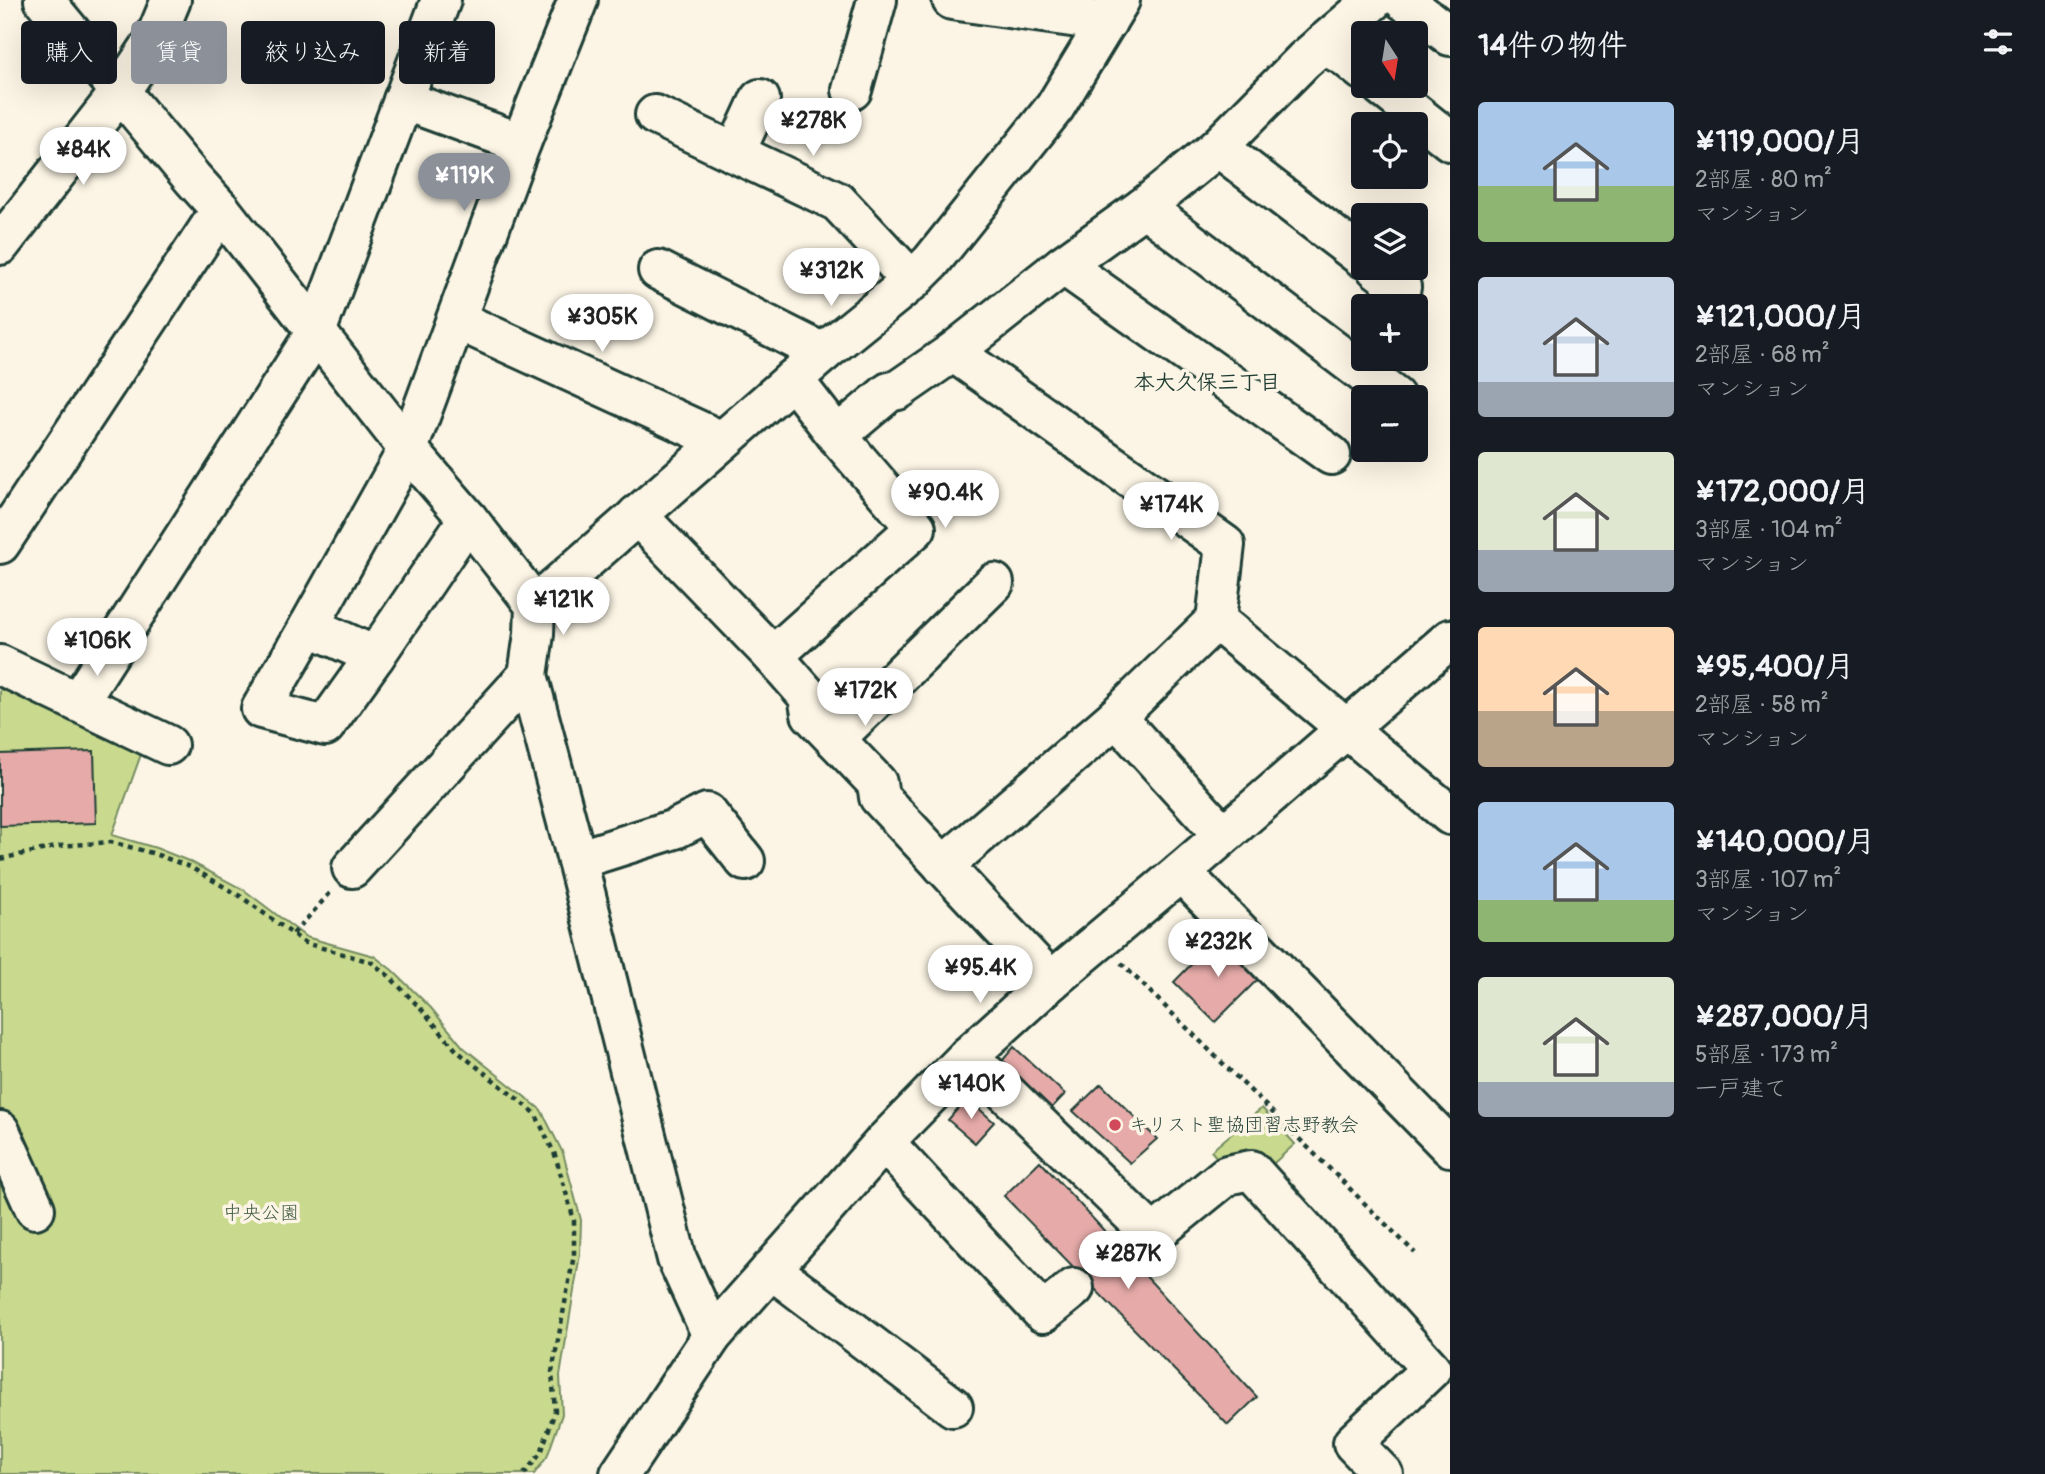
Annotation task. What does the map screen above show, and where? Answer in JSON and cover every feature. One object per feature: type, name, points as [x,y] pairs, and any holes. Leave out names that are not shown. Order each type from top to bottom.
[{"type":"street","points":[[44,0],[221,210],[408,449],[468,519],[535,605]]},
{"type":"street","points":[[0,244],[120,92],[153,41],[171,0]]},
{"type":"street","points":[[78,702],[316,332],[441,0]]},
{"type":"street","points":[[468,519],[325,726],[261,709],[408,449],[520,144],[578,0]]},
{"type":"street","points":[[852,90],[877,0]]},
{"type":"street","points":[[712,1336],[677,1259],[528,675],[535,605],[931,262],[1055,107],[1113,11],[952,0]]},
{"type":"street","points":[[837,436],[889,392],[898,390],[953,352],[1063,265],[1144,207],[1218,147],[1304,60],[1374,0]]},
{"type":"street","points":[[1403,0],[1450,36]]},
{"type":"street","points":[[1322,44],[1351,61]]},
{"type":"street","points":[[1396,98],[1450,141]]},
{"type":"street","points":[[735,153],[760,99]]},
{"type":"street","points":[[403,100],[520,144]]},
{"type":"street","points":[[655,115],[838,202],[912,281]]},
{"type":"street","points":[[1218,147],[1351,249]]},
{"type":"street","points":[[1144,207],[1379,385]]},
{"type":"street","points":[[0,544],[221,210]]},
{"type":"street","points":[[1063,265],[1331,455]]},
{"type":"street","points":[[658,270],[823,353]]},
{"type":"street","points":[[457,320],[722,441]]},
{"type":"street","points":[[943,866],[1116,717],[1216,620],[1225,545],[953,352]]},
{"type":"street","points":[[774,656],[916,528],[837,436],[793,379]]},
{"type":"street","points":[[638,515],[774,656],[808,696],[811,714],[877,783],[879,797],[1051,981]]},
{"type":"street","points":[[835,738],[993,583]]},
{"type":"street","points":[[1216,620],[1450,815]]},
{"type":"street","points":[[309,626],[375,656]]},
{"type":"street","points":[[620,1474],[712,1336],[884,1142],[968,1056],[1098,940],[1181,872],[1450,639]]},
{"type":"street","points":[[0,665],[168,745]]},
{"type":"street","points":[[352,869],[528,675]]},
{"type":"street","points":[[1116,717],[1222,834]]},
{"type":"street","points":[[577,860],[675,829],[707,813],[745,861]]},
{"type":"street","points":[[1181,872],[1450,1147]]},
{"type":"street","points":[[968,1056],[1153,1235],[1227,1175],[1251,1170],[1431,1369],[1353,1443],[1382,1474]]},
{"type":"street","points":[[0,1131],[35,1209]]},
{"type":"street","points":[[884,1142],[1043,1313],[1074,1288]]},
{"type":"street","points":[[771,1269],[953,1408]]},
{"type":"path","points":[[0,859],[60,846],[111,842],[190,867],[230,890],[305,943],[371,962],[389,976],[424,1012],[457,1051],[535,1114],[555,1155],[574,1220],[574,1255],[552,1372],[555,1411],[541,1453],[524,1474]]},
{"type":"path","points":[[293,934],[352,869]]},
{"type":"path","points":[[1098,940],[1415,1253]]},
{"type":"green space","name":"中央公園","points":[[0,677],[144,746],[112,835],[191,862],[244,890],[306,937],[374,956],[431,1008],[463,1047],[541,1110],[563,1153],[581,1220],[580,1254],[560,1376],[562,1414],[547,1457],[534,1474],[0,1474]]},
{"type":"green space","points":[[1262,1108],[1295,1144],[1264,1172],[1225,1167],[1211,1151]]},
{"type":"building","points":[[94,751],[96,823],[0,826],[0,754]]},
{"type":"building","points":[[1220,935],[1261,976],[1215,1022],[1174,982]]},
{"type":"building","points":[[1014,1047],[1065,1094],[1044,1116],[996,1068]]},
{"type":"building","name":"キリスト聖協団習志野教会","points":[[1101,1084],[1157,1139],[1130,1163],[1073,1111]]},
{"type":"building","points":[[967,1098],[994,1122],[975,1143],[948,1120]]},
{"type":"building","points":[[1040,1161],[1257,1397],[1228,1425],[1004,1196]]},
{"type":"place","name":"キリスト聖協団習志野教会","points":[[1115,1125]]},
{"type":"district","name":"本大久保三丁目","points":[[1207,382]]}]
